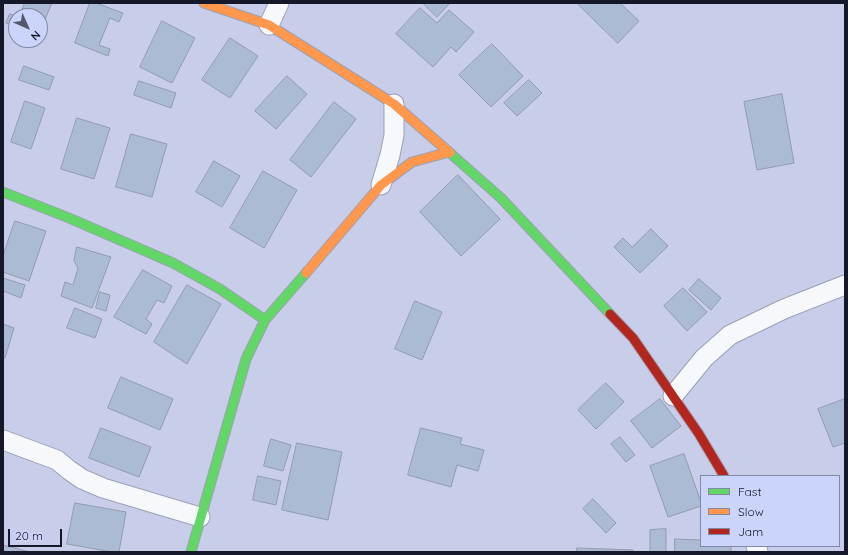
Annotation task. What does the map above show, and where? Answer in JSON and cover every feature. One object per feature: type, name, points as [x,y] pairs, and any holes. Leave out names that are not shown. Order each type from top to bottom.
[{"type":"street","points":[[204,3],[269,25],[394,104],[501,198],[633,338],[699,434],[723,475]]},
{"type":"street","points":[[269,25],[279,3]]},
{"type":"street","points":[[381,186],[394,135],[394,104]]},
{"type":"street","points":[[193,552],[200,517],[246,359],[265,320],[381,186],[412,162],[449,152]]},
{"type":"street","points":[[3,192],[69,218],[173,263],[220,290],[265,320]]},
{"type":"street","points":[[673,396],[704,358],[730,335],[784,309],[845,285]]},
{"type":"street","points":[[3,440],[57,460],[82,479],[103,488],[200,517]]},
{"type":"building","points":[[25,3],[52,3],[48,12],[48,8],[23,8]]},
{"type":"building","points":[[90,3],[96,3],[123,13],[119,22],[110,18],[99,45],[110,49],[108,56],[75,43]]},
{"type":"building","points":[[423,3],[450,3],[437,17]]},
{"type":"building","points":[[577,3],[620,3],[639,21],[618,43]]},
{"type":"building","points":[[420,8],[437,23],[449,10],[474,32],[456,52],[451,47],[433,67],[396,34]]},
{"type":"building","points":[[162,21],[195,38],[172,83],[140,67]]},
{"type":"building","points":[[230,38],[258,56],[230,98],[202,80]]},
{"type":"building","points":[[492,44],[523,76],[491,107],[459,75]]},
{"type":"building","points":[[24,66],[54,77],[49,90],[19,80]]},
{"type":"building","points":[[287,76],[307,94],[276,129],[255,111]]},
{"type":"building","points":[[529,80],[542,93],[517,116],[504,103]]},
{"type":"building","points":[[139,81],[176,93],[171,108],[134,95]]},
{"type":"building","points":[[782,94],[794,163],[757,170],[744,102]]},
{"type":"building","points":[[25,101],[45,108],[31,149],[11,142]]},
{"type":"building","points":[[334,102],[356,119],[311,177],[290,160]]},
{"type":"building","points":[[77,118],[110,128],[94,179],[61,169]]},
{"type":"building","points":[[131,134],[167,144],[152,197],[116,187]]},
{"type":"building","points":[[214,161],[240,176],[222,207],[196,192]]},
{"type":"building","points":[[263,171],[297,190],[264,248],[230,228]]},
{"type":"building","points":[[458,175],[500,219],[461,256],[420,212]]},
{"type":"building","points":[[15,221],[46,231],[29,281],[3,272],[3,256]]},
{"type":"building","points":[[651,229],[668,246],[640,273],[614,247],[623,238],[632,247]]},
{"type":"building","points":[[77,247],[111,257],[92,308],[61,296],[65,282],[73,285],[78,268],[74,261]]},
{"type":"building","points":[[143,270],[172,286],[164,303],[157,300],[146,319],[152,324],[146,334],[114,317]]},
{"type":"building","points":[[3,278],[25,285],[21,298],[3,291]]},
{"type":"building","points":[[699,279],[721,298],[711,310],[689,290]]},
{"type":"building","points":[[187,285],[221,304],[187,364],[154,342]]},
{"type":"building","points":[[683,288],[707,312],[687,331],[664,306]]},
{"type":"building","points":[[100,292],[110,295],[106,311],[96,308]]},
{"type":"building","points":[[415,301],[442,312],[422,360],[395,349]]},
{"type":"building","points":[[75,308],[102,319],[95,338],[67,328]]},
{"type":"building","points":[[3,324],[14,328],[5,358],[3,358]]},
{"type":"building","points":[[121,377],[173,399],[160,430],[108,408]]},
{"type":"building","points":[[606,383],[624,402],[596,429],[578,410]]},
{"type":"building","points":[[660,399],[681,426],[652,448],[631,421]]},
{"type":"building","points":[[845,399],[845,443],[833,447],[818,409]]},
{"type":"building","points":[[101,428],[151,447],[139,477],[89,458]]},
{"type":"building","points":[[421,428],[462,438],[460,444],[484,450],[478,471],[457,465],[451,487],[408,475]]},
{"type":"building","points":[[620,437],[635,455],[626,462],[611,444]]},
{"type":"building","points":[[271,439],[291,445],[283,471],[264,466]]},
{"type":"building","points":[[297,443],[342,452],[328,520],[282,510]]},
{"type":"building","points":[[684,454],[700,499],[700,506],[668,517],[650,466]]},
{"type":"building","points":[[258,476],[281,481],[276,505],[253,500]]},
{"type":"building","points":[[593,499],[616,523],[606,533],[583,509]]},
{"type":"building","points":[[75,503],[126,512],[119,552],[67,544]]},
{"type":"building","points":[[666,529],[666,552],[650,552],[650,530]]},
{"type":"building","points":[[675,539],[700,540],[700,547],[731,547],[731,552],[675,552]]},
{"type":"building","points":[[3,545],[30,552],[3,552]]},
{"type":"building","points":[[577,548],[633,550],[633,552],[577,552]]},
{"type":"traffic: fast","points":[[450,153],[501,198],[610,314]]},
{"type":"traffic: fast","points":[[3,192],[69,218],[173,263],[220,289],[265,320]]},
{"type":"traffic: fast","points":[[191,552],[246,359],[265,320],[306,273]]},
{"type":"traffic: slow","points":[[204,3],[269,25],[394,104],[450,153]]},
{"type":"traffic: slow","points":[[306,273],[381,185],[412,162],[449,152]]},
{"type":"traffic: jam","points":[[610,314],[633,338],[699,434],[723,475]]}]
